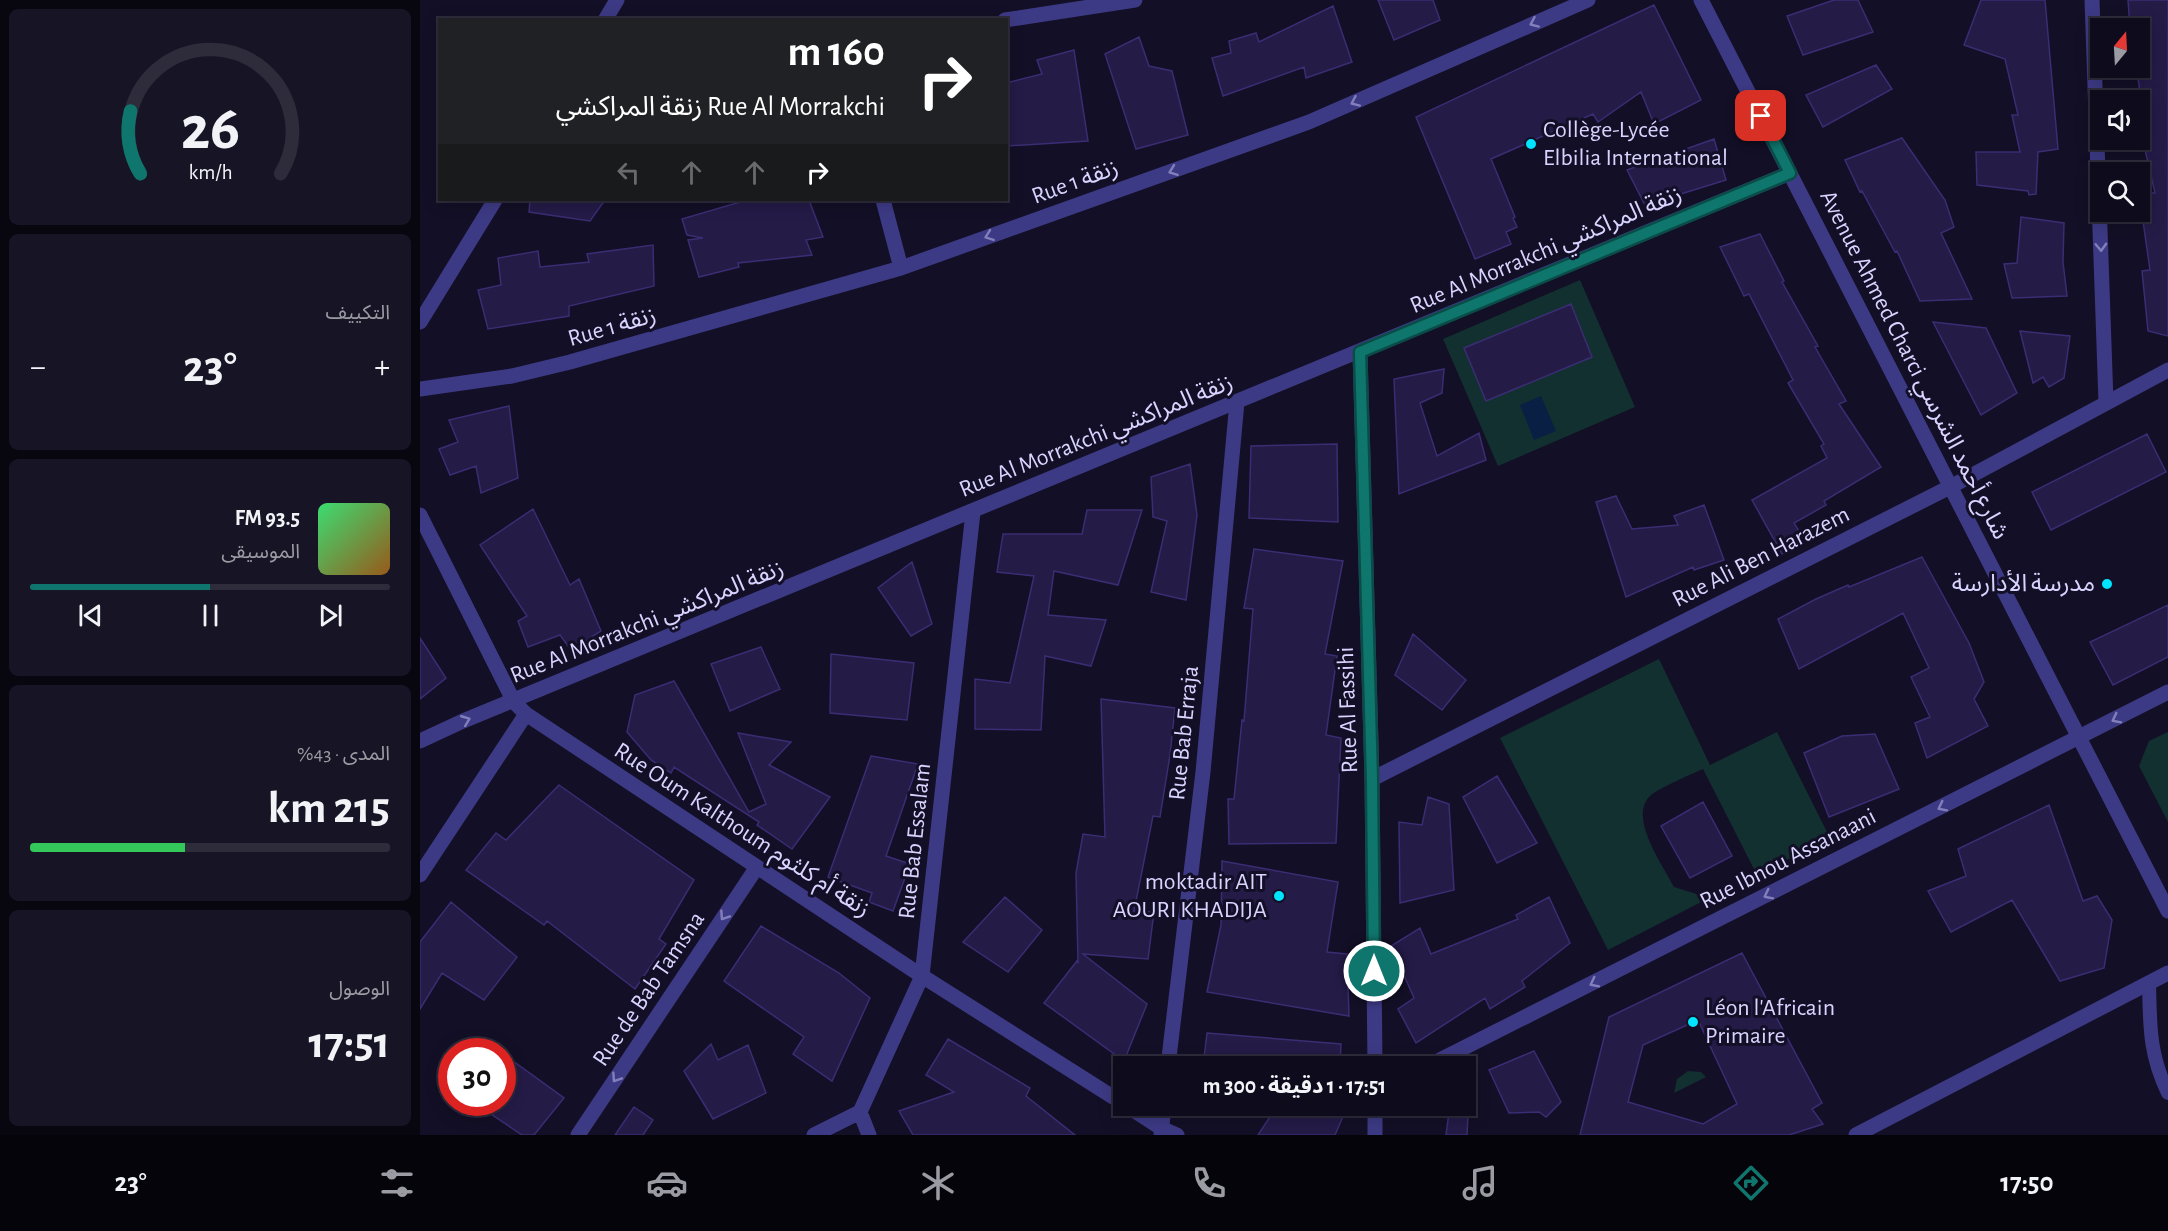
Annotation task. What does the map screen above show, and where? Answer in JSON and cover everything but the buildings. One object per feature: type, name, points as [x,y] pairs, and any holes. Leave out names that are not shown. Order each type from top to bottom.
[{"type":"street","points":[[606,18],[617,0]]},
{"type":"street","points":[[1008,20],[1135,0]]},
{"type":"street","name":"Rue 1 زنقة","points":[[420,389],[512,376],[570,362],[901,268],[1309,122],[1588,0]]},
{"type":"street","name":"Avenue Ahmed Charci شارع أحمد الشرسي","points":[[1701,0],[2168,911]]},
{"type":"street","points":[[2092,0],[2106,402]]},
{"type":"street","name":"Rue Al Morrakchi زنقة المراكشي","points":[[420,741],[1790,173]]},
{"type":"street","points":[[420,322],[494,201]]},
{"type":"street","points":[[882,201],[901,268]]},
{"type":"street","name":"Rue Al Fassihi","points":[[1360,352],[1372,780],[1375,1056]]},
{"type":"street","name":"Rue Ali Ben Harazem","points":[[1372,780],[1950,487],[2168,370]]},
{"type":"street","name":"Rue Bab Erraja","points":[[1169,1056],[1203,772],[1237,402]]},
{"type":"street","name":"Rue Bab Essalam","points":[[860,1112],[922,976],[973,512]]},
{"type":"street","name":"Rue Oum Kalthoum زنقة أم كلثوم","points":[[420,515],[514,702],[526,714],[922,976],[1113,1097]]},
{"type":"street","name":"Rue Ibnou Assanaani","points":[[1448,1056],[2168,692]]},
{"type":"street","points":[[420,875],[526,714]]},
{"type":"street","name":"Rue de Bab Tamsna","points":[[578,1135],[757,867]]},
{"type":"street","points":[[1856,1135],[2168,973]]},
{"type":"street","points":[[814,1135],[860,1112],[869,1135]]},
{"type":"street","name":"Rue Oum Kalthoum زنقة أم كلثوم","points":[[1140,1116],[1161,1131],[1177,1135]]},
{"type":"street","points":[[1161,1131],[1163,1116]]},
{"type":"street","points":[[1375,1116],[1375,1135]]},
{"type":"lane","points":[[2149,983],[2150,1038],[2155,1062],[2168,1093]]},
{"type":"green space","points":[[1580,280],[1635,407],[1498,466],[1443,339]],"holes":[[[1571,304],[1592,357],[1486,400],[1464,348]]]},
{"type":"green space","points":[[1659,659],[1710,765],[1777,732],[1830,838],[1757,875],[1703,769],[1666,786],[1649,797],[1644,806],[1645,829],[1674,887],[1709,898],[1608,950],[1500,738]]},
{"type":"green space","points":[[2168,732],[2168,822],[2139,766],[2149,741]]},
{"type":"green space","points":[[1688,1071],[1701,1072],[1706,1077],[1674,1093],[1677,1079]]},
{"type":"water","points":[[1541,396],[1556,431],[1534,440],[1520,405]]},
{"type":"place","name":"Collège-Lycée Elbilia International","points":[[1531,144]]},
{"type":"place","name":"مدرسة الأدارسة","points":[[2107,584]]},
{"type":"place","name":"moktadir AIT AOURI KHADIJA","points":[[1279,896]]},
{"type":"place","name":"Léon l'Africain Primaire","points":[[1693,1022]]},
{"type":"route","points":[[1374,971],[1372,780],[1360,352],[1790,173],[1761,116]]}]
